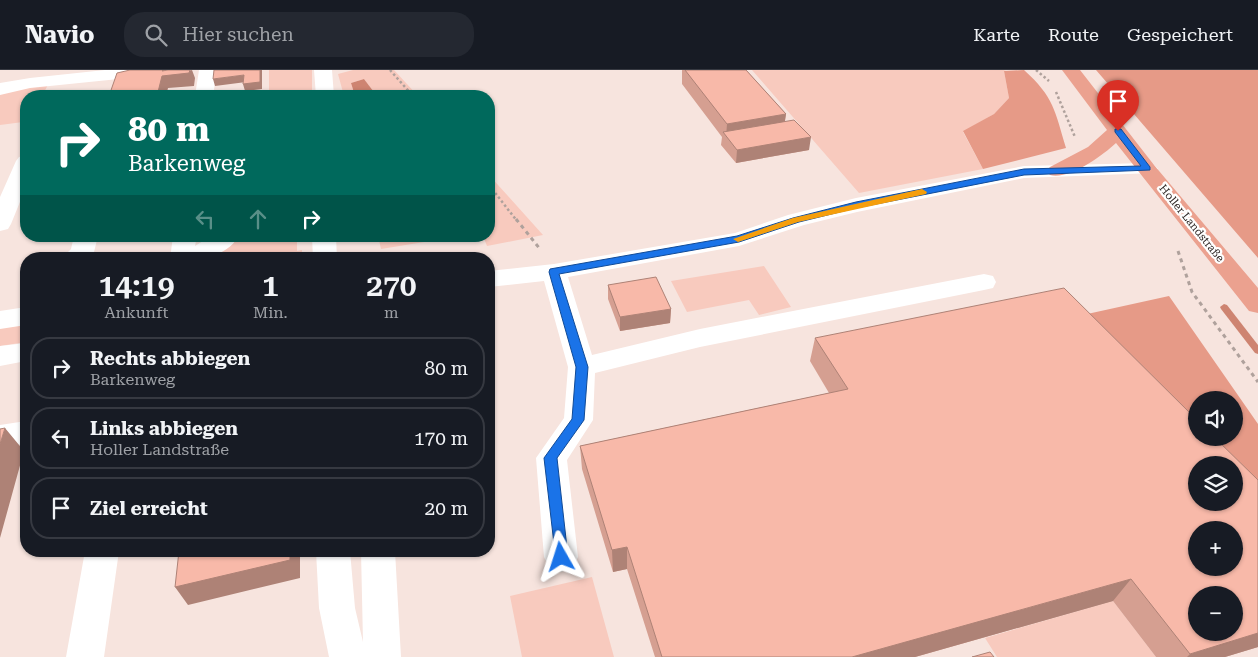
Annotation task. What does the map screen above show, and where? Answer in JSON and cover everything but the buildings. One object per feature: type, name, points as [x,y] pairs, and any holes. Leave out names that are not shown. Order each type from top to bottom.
[{"type":"main road","name":"Holler Landstraße","points":[[1071,70],[1147,169],[1258,305]]},
{"type":"main road","points":[[1057,171],[1095,151],[1118,131]]},
{"type":"street","points":[[0,89],[82,77],[158,70]]},
{"type":"street","points":[[205,90],[208,70]]},
{"type":"street","points":[[323,70],[325,90]]},
{"type":"street","points":[[60,90],[82,77]]},
{"type":"street","points":[[495,278],[554,272],[739,239],[796,220],[875,201],[1024,172],[1147,169]]},
{"type":"street","points":[[0,224],[20,176]]},
{"type":"street","points":[[203,252],[219,242]]},
{"type":"street","points":[[554,272],[582,367],[578,420],[551,458],[561,557]]},
{"type":"street","points":[[582,367],[700,338],[984,282]]},
{"type":"street","points":[[0,356],[20,353]]},
{"type":"street","points":[[0,437],[20,433]]},
{"type":"street","points":[[85,657],[101,557]]},
{"type":"street","points":[[333,557],[337,608],[348,657]]},
{"type":"street","points":[[378,557],[382,657]]},
{"type":"path","points":[[390,70],[408,90]]},
{"type":"path","points":[[1036,70],[1053,83],[1078,145],[1095,151]]},
{"type":"path","points":[[495,192],[535,240],[554,272]]},
{"type":"path","points":[[1174,245],[1179,252],[1192,292],[1258,382]]},
{"type":"shaded area","points":[[269,70],[312,70],[312,90],[269,90]]},
{"type":"shaded area","points":[[353,70],[394,70],[412,90],[372,90],[364,79],[351,83],[353,90],[342,90],[338,74]]},
{"type":"shaded area","points":[[752,70],[1006,70],[1004,71],[1009,98],[994,114],[963,132],[983,169],[859,193]]},
{"type":"shaded area","points":[[1024,70],[1048,97],[1056,114],[1066,148],[983,169],[963,131],[994,114],[1009,98],[1004,71]]},
{"type":"shaded area","points":[[1096,70],[1258,70],[1258,258]]},
{"type":"shaded area","points":[[364,79],[372,90],[353,90],[351,83]]},
{"type":"shaded area","points":[[49,83],[45,90],[20,90],[20,122],[0,125],[0,92]]},
{"type":"shaded area","points":[[495,182],[543,235],[487,246],[485,242],[495,242]]},
{"type":"shaded area","points":[[234,242],[297,242],[297,251],[302,250],[302,252],[219,252]]},
{"type":"shaded area","points":[[379,242],[424,242],[381,249]]},
{"type":"shaded area","points":[[764,266],[791,307],[759,315],[749,300],[687,312],[671,281]]},
{"type":"shaded area","points":[[1169,296],[1235,391],[1188,391],[1188,443],[1069,318]]},
{"type":"shaded area","points":[[20,323],[20,343],[0,346],[0,326]]},
{"type":"shaded area","points":[[1243,402],[1258,424],[1258,516],[1243,484],[1243,456],[1200,456],[1191,446],[1243,446]]},
{"type":"shaded area","points":[[592,577],[614,657],[522,657],[510,596]]},
{"type":"shaded area","points":[[1113,601],[1156,657],[997,657],[985,638]]},
{"type":"waterway","points":[[1224,307],[1258,351]]},
{"type":"slow traffic","points":[[738,239],[796,220],[856,205],[922,192]]},
{"type":"route","points":[[561,557],[551,458],[578,420],[582,367],[554,272],[739,239],[796,220],[856,205],[1024,172],[1147,169],[1118,131]]}]
